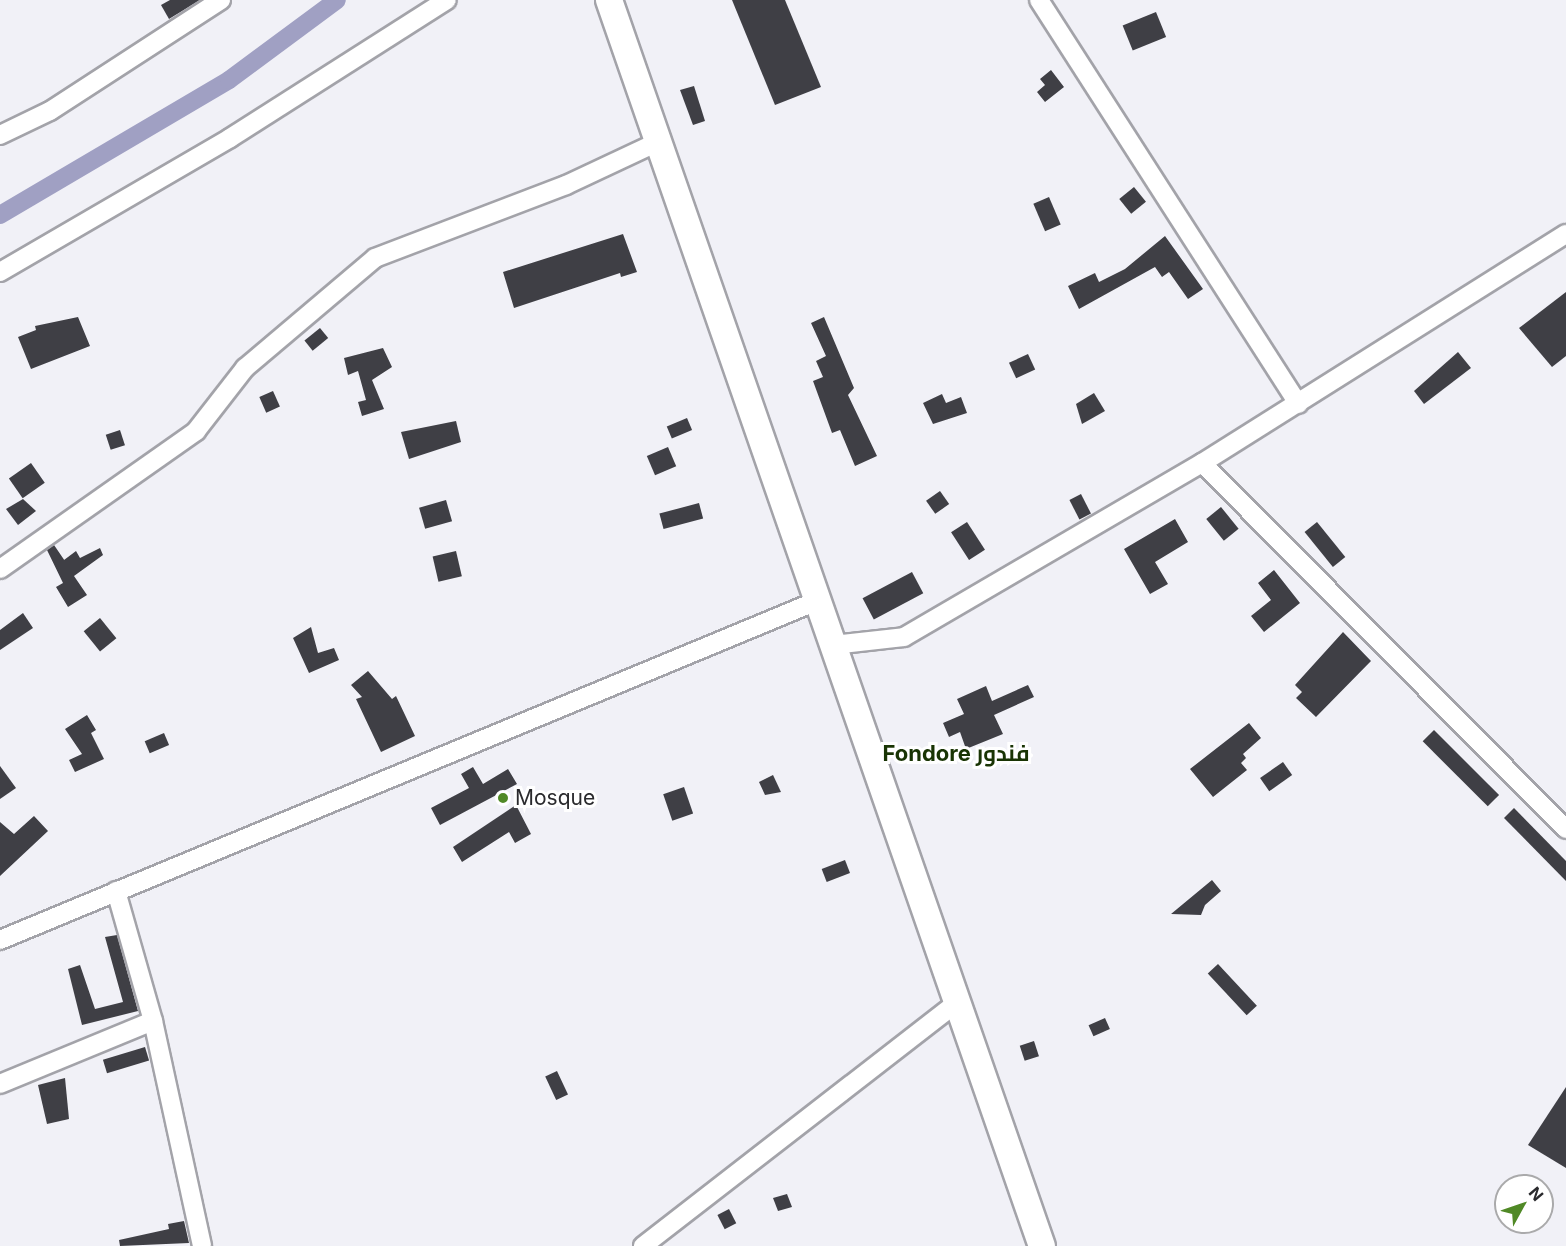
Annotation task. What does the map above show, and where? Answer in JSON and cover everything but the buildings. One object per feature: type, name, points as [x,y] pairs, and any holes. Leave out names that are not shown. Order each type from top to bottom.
[{"type":"main road","points":[[609,0],[1042,1246]]},
{"type":"street","points":[[0,135],[50,111],[221,0]]},
{"type":"street","points":[[0,272],[230,138],[447,0]]},
{"type":"street","points":[[1039,0],[1298,404]]},
{"type":"street","points":[[0,569],[196,431],[245,368],[375,258],[566,185],[658,142]]},
{"type":"street","points":[[833,645],[904,637],[1202,463],[1566,234]]},
{"type":"street","points":[[1202,463],[1566,829]]},
{"type":"street","points":[[0,940],[817,601]]},
{"type":"street","points":[[116,891],[153,1021],[202,1246]]},
{"type":"street","points":[[643,1246],[957,1002]]},
{"type":"street","points":[[0,1084],[153,1021]]},
{"type":"waterway","points":[[0,215],[229,80],[337,0]]},
{"type":"place","name":"Mosque","points":[[503,798]]},
{"type":"district","name":"Fondore فندور","points":[[956,754]]}]
